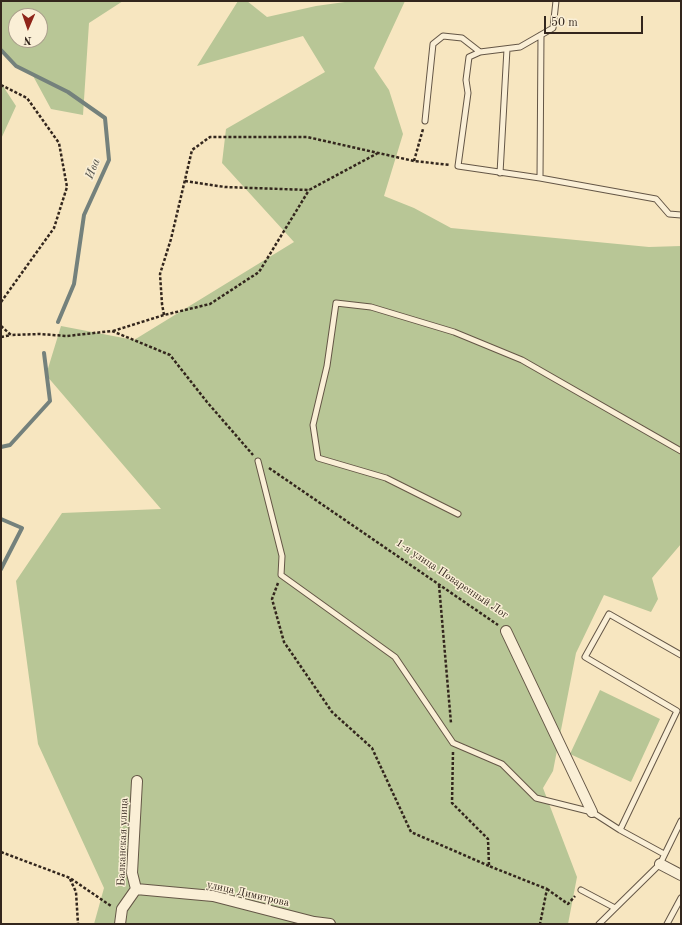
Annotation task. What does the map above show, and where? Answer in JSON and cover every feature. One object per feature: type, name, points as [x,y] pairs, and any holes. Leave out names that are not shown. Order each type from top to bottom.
[{"type":"street","name":"1-я улица Поваренный Лог","points":[[506,631],[592,812]]},
{"type":"street","name":"Балканская улица","points":[[120,924],[122,909],[136,889],[132,873],[137,781]]},
{"type":"street","points":[[660,864],[681,875]]},
{"type":"street","name":"улица Димитрова","points":[[136,889],[213,896],[314,922],[330,924]]},
{"type":"lane","points":[[556,1],[553,28],[520,47],[480,52],[469,56],[466,80],[468,93],[458,166],[540,178],[656,199],[669,214],[681,215]]},
{"type":"lane","points":[[540,178],[541,35]]},
{"type":"lane","points":[[425,121],[433,44],[443,36],[462,38],[480,52]]},
{"type":"lane","points":[[500,173],[507,49]]},
{"type":"lane","points":[[458,514],[386,478],[318,458],[312,426],[327,366],[336,304],[371,307],[454,332],[522,360],[681,451]]},
{"type":"lane","points":[[258,461],[282,556],[281,574],[395,657],[453,742],[502,764],[536,798],[592,812],[620,830],[664,854]]},
{"type":"lane","points":[[620,830],[677,710],[585,657],[609,614],[681,655]]},
{"type":"lane","points":[[599,924],[660,864],[681,821]]},
{"type":"lane","points":[[581,890],[615,908]]},
{"type":"lane","points":[[667,924],[681,898]]},
{"type":"path","points":[[1,84],[27,98],[59,143],[67,187],[54,228],[1,302]]},
{"type":"path","points":[[414,161],[425,121]]},
{"type":"path","points":[[164,315],[160,274],[171,239],[192,150],[210,137],[307,137],[414,161],[458,166]]},
{"type":"path","points":[[185,181],[224,187],[309,190],[378,153]]},
{"type":"path","points":[[1,337],[11,335],[40,334],[66,336],[112,331],[164,315],[210,304],[259,272],[309,190]]},
{"type":"path","points":[[1,326],[11,335]]},
{"type":"path","name":"1-я улица Поваренный Лог","points":[[112,331],[170,355],[207,402],[258,461],[506,631]]},
{"type":"path","points":[[281,574],[272,599],[284,642],[332,712],[372,748],[411,832],[489,866],[547,889],[568,904],[581,890]]},
{"type":"path","points":[[438,584],[453,742],[452,803],[488,839],[489,866]]},
{"type":"path","points":[[1,852],[70,878],[112,906]]},
{"type":"path","points":[[70,878],[76,892],[78,924]]},
{"type":"path","points":[[540,924],[547,889]]},
{"type":"green space","points":[[1,1],[123,1],[89,23],[83,115],[51,109],[32,74],[16,66],[1,50]]},
{"type":"green space","points":[[238,1],[247,1],[267,17],[316,6],[352,1],[405,1],[374,68],[389,90],[403,134],[384,196],[414,208],[451,228],[649,247],[681,246],[681,544],[652,578],[658,599],[651,612],[604,595],[576,653],[553,771],[543,788],[577,877],[568,924],[94,924],[104,888],[38,744],[16,581],[62,513],[161,509],[46,375],[61,326],[134,340],[294,242],[222,163],[226,129],[325,72],[303,36],[197,66]]},
{"type":"green space","points":[[1,83],[16,106],[1,139]]},
{"type":"green space","points":[[600,690],[660,719],[631,782],[570,754]]},
{"type":"waterway","name":"Ива","points":[[1,50],[16,66],[68,92],[105,118],[109,160],[84,215],[74,284],[58,322]]},
{"type":"waterway","name":"Ива","points":[[1,447],[10,445],[50,401],[44,353]]},
{"type":"waterway","name":"Ива","points":[[1,519],[22,528],[1,569]]}]
